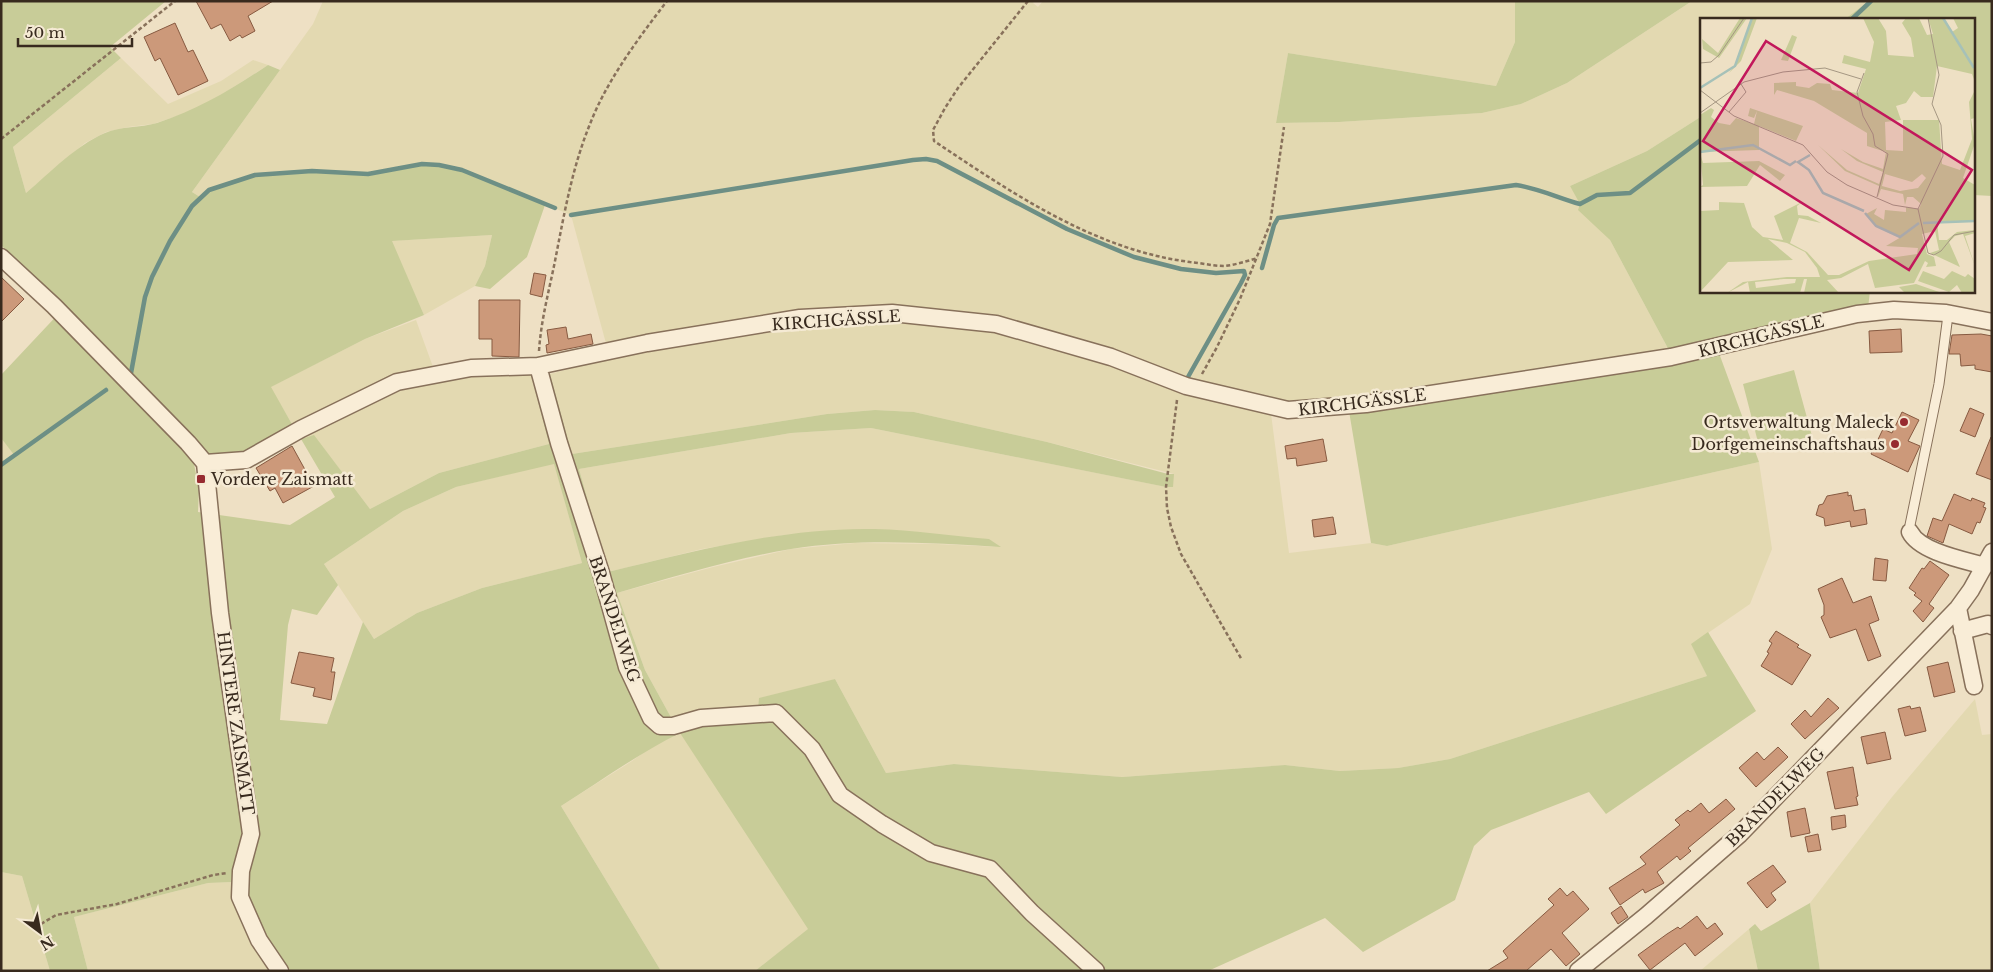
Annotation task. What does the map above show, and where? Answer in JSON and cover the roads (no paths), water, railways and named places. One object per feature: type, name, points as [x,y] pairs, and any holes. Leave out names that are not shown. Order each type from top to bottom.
[{"type":"street","points":[[1,257],[54,306],[188,443],[205,463],[246,460],[301,429],[397,382],[471,368],[538,366]]},
{"type":"street","name":"KIRCHGÄSSLE","points":[[538,366],[647,343],[800,318],[892,313],[996,324],[1111,357],[1187,385],[1288,410],[1366,404],[1670,357],[1857,314],[1894,310],[1948,314],[1992,322]]},
{"type":"street","name":"BRANDELWEG","points":[[538,366],[559,443],[601,573],[627,667],[651,718],[660,726],[673,726],[701,718],[776,713],[812,750],[840,794],[882,824],[931,853],[990,869],[1032,913],[1096,971]]},
{"type":"street","name":"HINTERE ZAISMATT","points":[[205,463],[220,613],[251,834],[241,870],[240,897],[259,940],[280,971]]},
{"type":"street","name":"BRANDELWEG","points":[[1578,971],[1646,916],[1740,834],[1958,608],[1971,590],[1988,559],[1923,546],[1914,539],[1910,532]]},
{"type":"street","points":[[1958,608],[1974,686]]},
{"type":"street","points":[[1962,631],[1988,624],[1992,626]]},
{"type":"lane","points":[[1910,532],[1939,384],[1948,314]]},
{"type":"waterway","points":[[1853,18],[1871,1]]},
{"type":"waterway","points":[[1262,268],[1274,225],[1278,218],[1516,185],[1532,188],[1580,204],[1597,195],[1630,193],[1700,140]]},
{"type":"waterway","points":[[571,215],[913,160],[926,159],[937,161],[1067,229],[1134,257],[1181,269],[1216,273],[1244,271],[1245,275],[1241,283],[1188,377]]},
{"type":"waterway","points":[[131,373],[145,297],[152,277],[170,241],[192,206],[209,190],[255,175],[312,171],[368,174],[422,164],[439,165],[462,170],[555,208]]},
{"type":"waterway","points":[[1,465],[106,390]]},
{"type":"place","name":"Ortsverwaltung Maleck","points":[[1904,422]]},
{"type":"place","name":"Dorfgemeinschaftshaus","points":[[1895,444]]},
{"type":"place","name":"Vordere Zaismatt","points":[[201,479]]}]
